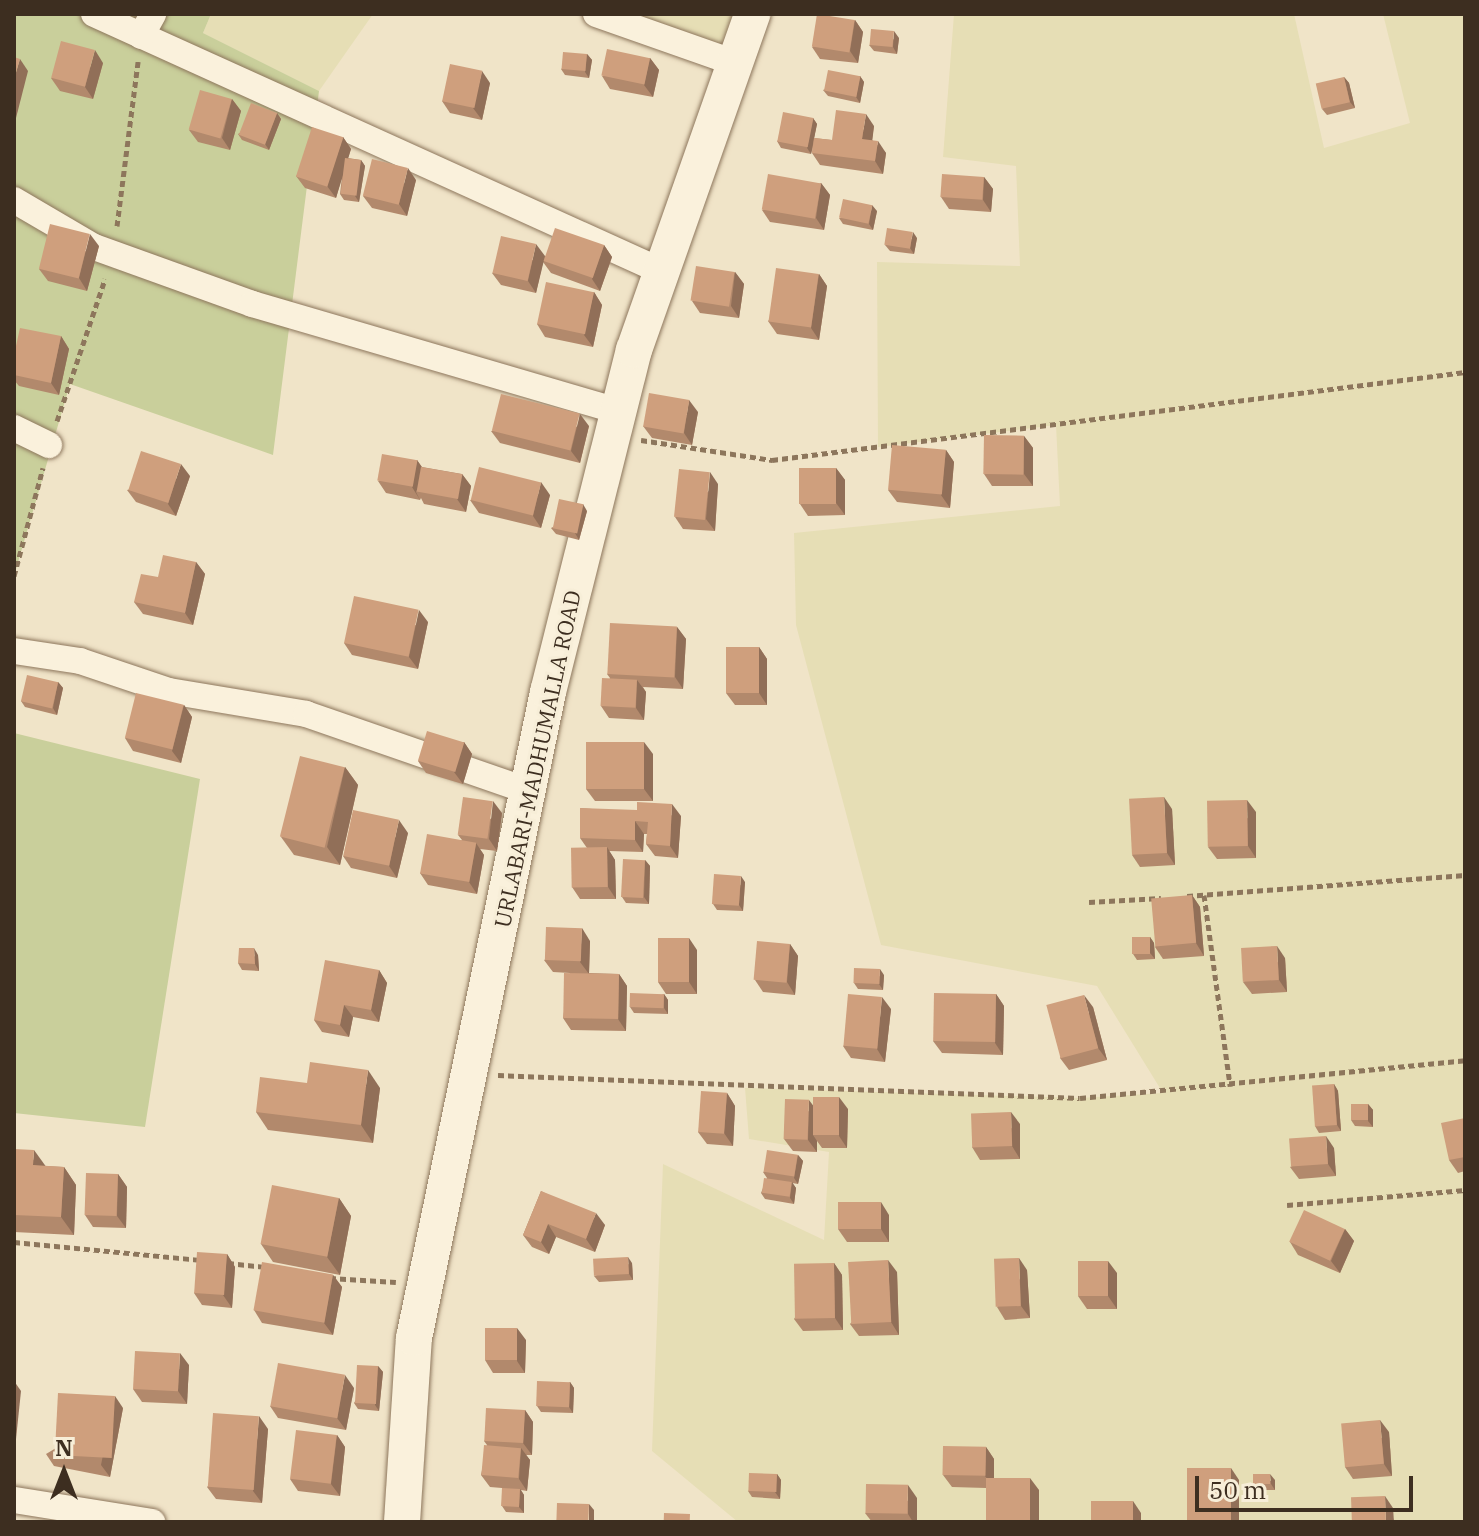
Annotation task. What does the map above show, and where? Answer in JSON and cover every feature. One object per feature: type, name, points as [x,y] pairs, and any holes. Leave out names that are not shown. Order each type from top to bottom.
[{"type":"main road","name":"URLABARI-MADHUMALLA ROAD","points":[[402,1522],[414,1338],[528,791],[616,423],[661,271],[752,14]]},
{"type":"street","points":[[94,14],[147,25],[661,271]]},
{"type":"street","points":[[596,14],[735,63]]},
{"type":"street","points":[[14,200],[114,254],[252,304],[616,423]]},
{"type":"street","points":[[14,428],[49,445]]},
{"type":"street","points":[[14,651],[80,661],[169,691],[306,714],[528,791]]},
{"type":"street","points":[[14,1500],[152,1522]]},
{"type":"path","points":[[14,576],[49,445],[114,254],[147,25]]},
{"type":"path","points":[[616,423],[772,460],[1465,372]]},
{"type":"path","points":[[1089,902],[1465,875]]},
{"type":"path","points":[[1204,895],[1230,1086]]},
{"type":"path","points":[[469,1073],[1080,1098],[1230,1086],[1465,1060]]},
{"type":"path","points":[[1287,1205],[1465,1190]]},
{"type":"path","points":[[14,1242],[273,1269]]},
{"type":"path","points":[[317,1276],[425,1282]]},
{"type":"shaded area","points":[[211,14],[373,14],[319,91],[203,33]]},
{"type":"shaded area","points":[[596,14],[749,14],[732,66]]},
{"type":"shaded area","points":[[954,14],[1294,14],[1324,148],[1410,123],[1383,14],[1465,14],[1465,1522],[738,1522],[652,1451],[663,1164],[824,1240],[829,1152],[749,1139],[745,1088],[1080,1098],[1163,1093],[1097,986],[881,945],[796,625],[794,533],[1060,506],[1056,425],[878,447],[877,262],[1020,266],[1016,166],[943,157]]},
{"type":"green space","points":[[14,14],[211,14],[203,33],[319,91],[273,455],[70,384],[14,576]]},
{"type":"green space","points":[[14,733],[200,779],[145,1127],[14,1113]]},
{"type":"building","points":[[817,14],[855,20],[849,53],[812,47]]},
{"type":"building","points":[[871,29],[894,31],[893,47],[870,45]]},
{"type":"building","points":[[61,41],[95,50],[85,87],[51,78]]},
{"type":"building","points":[[607,49],[650,58],[644,85],[601,75]]},
{"type":"building","points":[[563,52],[587,54],[585,71],[562,69]]},
{"type":"building","points":[[14,57],[20,59],[14,79]]},
{"type":"building","points":[[450,64],[482,71],[474,108],[442,101]]},
{"type":"building","points":[[828,70],[860,76],[856,97],[824,91]]},
{"type":"building","points":[[1344,77],[1350,102],[1322,109],[1316,84]]},
{"type":"building","points":[[200,90],[232,99],[220,139],[189,129]]},
{"type":"building","points":[[251,103],[277,113],[265,145],[239,135]]},
{"type":"building","points":[[836,110],[866,114],[862,139],[878,141],[875,161],[812,153],[814,138],[832,140]]},
{"type":"building","points":[[783,112],[813,118],[808,147],[777,141]]},
{"type":"building","points":[[312,127],[343,137],[327,187],[296,176]]},
{"type":"building","points":[[345,158],[361,160],[356,196],[341,194]]},
{"type":"building","points":[[372,159],[408,168],[399,205],[363,196]]},
{"type":"building","points":[[768,174],[821,183],[815,219],[762,209]]},
{"type":"building","points":[[942,174],[984,177],[982,200],[940,197]]},
{"type":"building","points":[[843,199],[872,205],[868,224],[839,218]]},
{"type":"building","points":[[50,224],[90,234],[79,279],[39,269]]},
{"type":"building","points":[[555,228],[604,245],[593,278],[544,261]]},
{"type":"building","points":[[887,228],[913,232],[910,249],[884,245]]},
{"type":"building","points":[[501,236],[536,244],[528,281],[492,273]]},
{"type":"building","points":[[696,266],[735,272],[729,307],[691,301]]},
{"type":"building","points":[[776,268],[819,274],[811,327],[768,321]]},
{"type":"building","points":[[546,282],[594,292],[585,334],[537,324]]},
{"type":"building","points":[[20,328],[61,336],[51,383],[14,375],[14,355]]},
{"type":"building","points":[[649,393],[689,400],[683,434],[643,426]]},
{"type":"building","points":[[501,394],[580,414],[570,450],[492,431]]},
{"type":"building","points":[[984,435],[1024,436],[1023,475],[983,474]]},
{"type":"building","points":[[892,445],[946,450],[942,495],[888,490]]},
{"type":"building","points":[[141,451],[181,464],[168,503],[128,490]]},
{"type":"building","points":[[382,454],[417,460],[413,487],[377,481]]},
{"type":"building","points":[[421,467],[462,474],[458,499],[417,492]]},
{"type":"building","points":[[479,467],[541,482],[533,515],[471,500]]},
{"type":"building","points":[[799,468],[836,468],[836,504],[799,504]]},
{"type":"building","points":[[679,469],[710,472],[705,520],[674,517]]},
{"type":"building","points":[[559,499],[583,504],[577,534],[553,528]]},
{"type":"building","points":[[163,555],[196,562],[185,613],[134,602],[141,574],[158,577]]},
{"type":"building","points":[[354,596],[419,610],[409,657],[344,643]]},
{"type":"building","points":[[610,623],[677,627],[674,677],[607,674]]},
{"type":"building","points":[[726,647],[759,647],[759,693],[726,693]]},
{"type":"building","points":[[27,675],[58,682],[52,709],[21,701]]},
{"type":"building","points":[[602,678],[637,680],[635,708],[601,706]]},
{"type":"building","points":[[136,693],[184,705],[172,749],[125,738]]},
{"type":"building","points":[[427,731],[464,742],[455,772],[418,761]]},
{"type":"building","points":[[586,742],[644,742],[644,789],[586,789]]},
{"type":"building","points":[[300,756],[345,767],[325,848],[280,837]]},
{"type":"building","points":[[463,797],[493,801],[487,839],[458,835]]},
{"type":"building","points":[[1164,797],[1167,853],[1132,855],[1129,799]]},
{"type":"building","points":[[1247,800],[1248,846],[1208,847],[1207,801]]},
{"type":"building","points":[[637,802],[672,804],[670,846],[646,844],[648,822],[635,821],[635,840],[580,838],[580,808],[637,810]]},
{"type":"building","points":[[353,810],[399,820],[389,866],[343,856]]},
{"type":"building","points":[[427,834],[476,843],[469,882],[420,873]]},
{"type":"building","points":[[607,847],[608,887],[572,888],[571,848]]},
{"type":"building","points":[[623,859],[645,860],[643,898],[621,897]]},
{"type":"building","points":[[714,874],[741,876],[739,906],[712,904]]},
{"type":"building","points":[[1192,895],[1196,943],[1155,946],[1151,899]]},
{"type":"building","points":[[546,927],[582,928],[581,961],[545,960]]},
{"type":"building","points":[[1132,937],[1150,937],[1150,954],[1132,954]]},
{"type":"building","points":[[658,938],[689,938],[689,982],[658,982]]},
{"type":"building","points":[[757,941],[790,944],[786,983],[754,980]]},
{"type":"building","points":[[1277,946],[1279,980],[1243,982],[1241,948]]},
{"type":"building","points":[[239,948],[254,948],[255,964],[238,963]]},
{"type":"building","points":[[325,960],[379,970],[371,1010],[344,1005],[340,1025],[314,1020]]},
{"type":"building","points":[[854,968],[880,969],[879,984],[853,983]]},
{"type":"building","points":[[564,973],[619,974],[618,1019],[563,1018]]},
{"type":"building","points":[[630,993],[664,994],[663,1008],[630,1007]]},
{"type":"building","points":[[934,993],[996,994],[995,1042],[933,1041]]},
{"type":"building","points":[[848,994],[882,997],[877,1049],[843,1046]]},
{"type":"building","points":[[1084,995],[1098,1048],[1061,1058],[1046,1005]]},
{"type":"building","points":[[310,1062],[368,1070],[361,1125],[256,1112],[260,1077],[307,1083]]},
{"type":"building","points":[[1334,1084],[1337,1125],[1315,1126],[1312,1086]]},
{"type":"building","points":[[701,1091],[727,1093],[724,1134],[698,1132]]},
{"type":"building","points":[[813,1097],[839,1097],[839,1135],[813,1135]]},
{"type":"building","points":[[785,1099],[809,1100],[808,1140],[784,1139]]},
{"type":"building","points":[[1351,1104],[1368,1104],[1368,1120],[1351,1120]]},
{"type":"building","points":[[1011,1112],[1012,1146],[972,1147],[971,1113]]},
{"type":"building","points":[[1465,1118],[1465,1157],[1449,1160],[1441,1123]]},
{"type":"building","points":[[1326,1136],[1328,1164],[1291,1167],[1289,1139]]},
{"type":"building","points":[[14,1149],[34,1150],[33,1165],[64,1167],[61,1217],[14,1215]]},
{"type":"building","points":[[767,1150],[798,1155],[794,1177],[764,1172]]},
{"type":"building","points":[[86,1173],[118,1174],[117,1216],[85,1215]]},
{"type":"building","points":[[764,1178],[792,1182],[790,1197],[762,1193]]},
{"type":"building","points":[[272,1185],[339,1198],[327,1257],[261,1244]]},
{"type":"building","points":[[541,1191],[596,1213],[586,1239],[548,1224],[541,1242],[523,1235]]},
{"type":"building","points":[[838,1202],[881,1202],[881,1229],[838,1229]]},
{"type":"building","points":[[1304,1210],[1345,1229],[1330,1261],[1289,1242]]},
{"type":"building","points":[[197,1252],[227,1254],[224,1295],[194,1293]]},
{"type":"building","points":[[628,1257],[629,1274],[594,1276],[593,1259]]},
{"type":"building","points":[[1019,1258],[1021,1306],[996,1307],[994,1259]]},
{"type":"building","points":[[888,1260],[891,1322],[851,1324],[848,1262]]},
{"type":"building","points":[[1078,1261],[1108,1261],[1108,1296],[1078,1296]]},
{"type":"building","points":[[262,1262],[333,1275],[324,1323],[253,1310]]},
{"type":"building","points":[[834,1263],[835,1318],[795,1319],[794,1264]]},
{"type":"building","points":[[485,1328],[517,1328],[517,1360],[485,1360]]},
{"type":"building","points":[[135,1351],[180,1353],[178,1391],[133,1389]]},
{"type":"building","points":[[278,1363],[345,1375],[337,1418],[270,1406]]},
{"type":"building","points":[[357,1365],[378,1366],[376,1404],[355,1403]]},
{"type":"building","points":[[537,1381],[570,1382],[569,1407],[536,1406]]},
{"type":"building","points":[[58,1393],[115,1396],[112,1458],[55,1455]]},
{"type":"building","points":[[486,1408],[525,1410],[523,1443],[484,1441]]},
{"type":"building","points":[[213,1413],[259,1416],[254,1490],[208,1487]]},
{"type":"building","points":[[1380,1420],[1384,1464],[1345,1467],[1341,1423]]},
{"type":"building","points":[[296,1430],[337,1435],[331,1484],[290,1479]]},
{"type":"building","points":[[484,1445],[521,1448],[518,1478],[481,1475]]},
{"type":"building","points":[[943,1446],[986,1447],[985,1476],[942,1475]]},
{"type":"building","points":[[1187,1468],[1231,1468],[1231,1522],[1187,1522]]},
{"type":"building","points":[[749,1473],[777,1474],[776,1492],[748,1491]]},
{"type":"building","points":[[1253,1474],[1270,1474],[1270,1484],[1253,1484]]},
{"type":"building","points":[[986,1478],[1030,1478],[1030,1522],[986,1522]]},
{"type":"building","points":[[866,1484],[908,1485],[907,1514],[865,1513]]},
{"type":"building","points":[[502,1488],[520,1489],[519,1507],[501,1506]]},
{"type":"building","points":[[1385,1496],[1386,1522],[1352,1522],[1351,1497]]},
{"type":"building","points":[[1091,1501],[1133,1501],[1133,1522],[1091,1522]]},
{"type":"building","points":[[557,1503],[589,1504],[588,1522],[556,1522]]},
{"type":"building","points":[[664,1513],[690,1514],[690,1522],[664,1522]]}]
